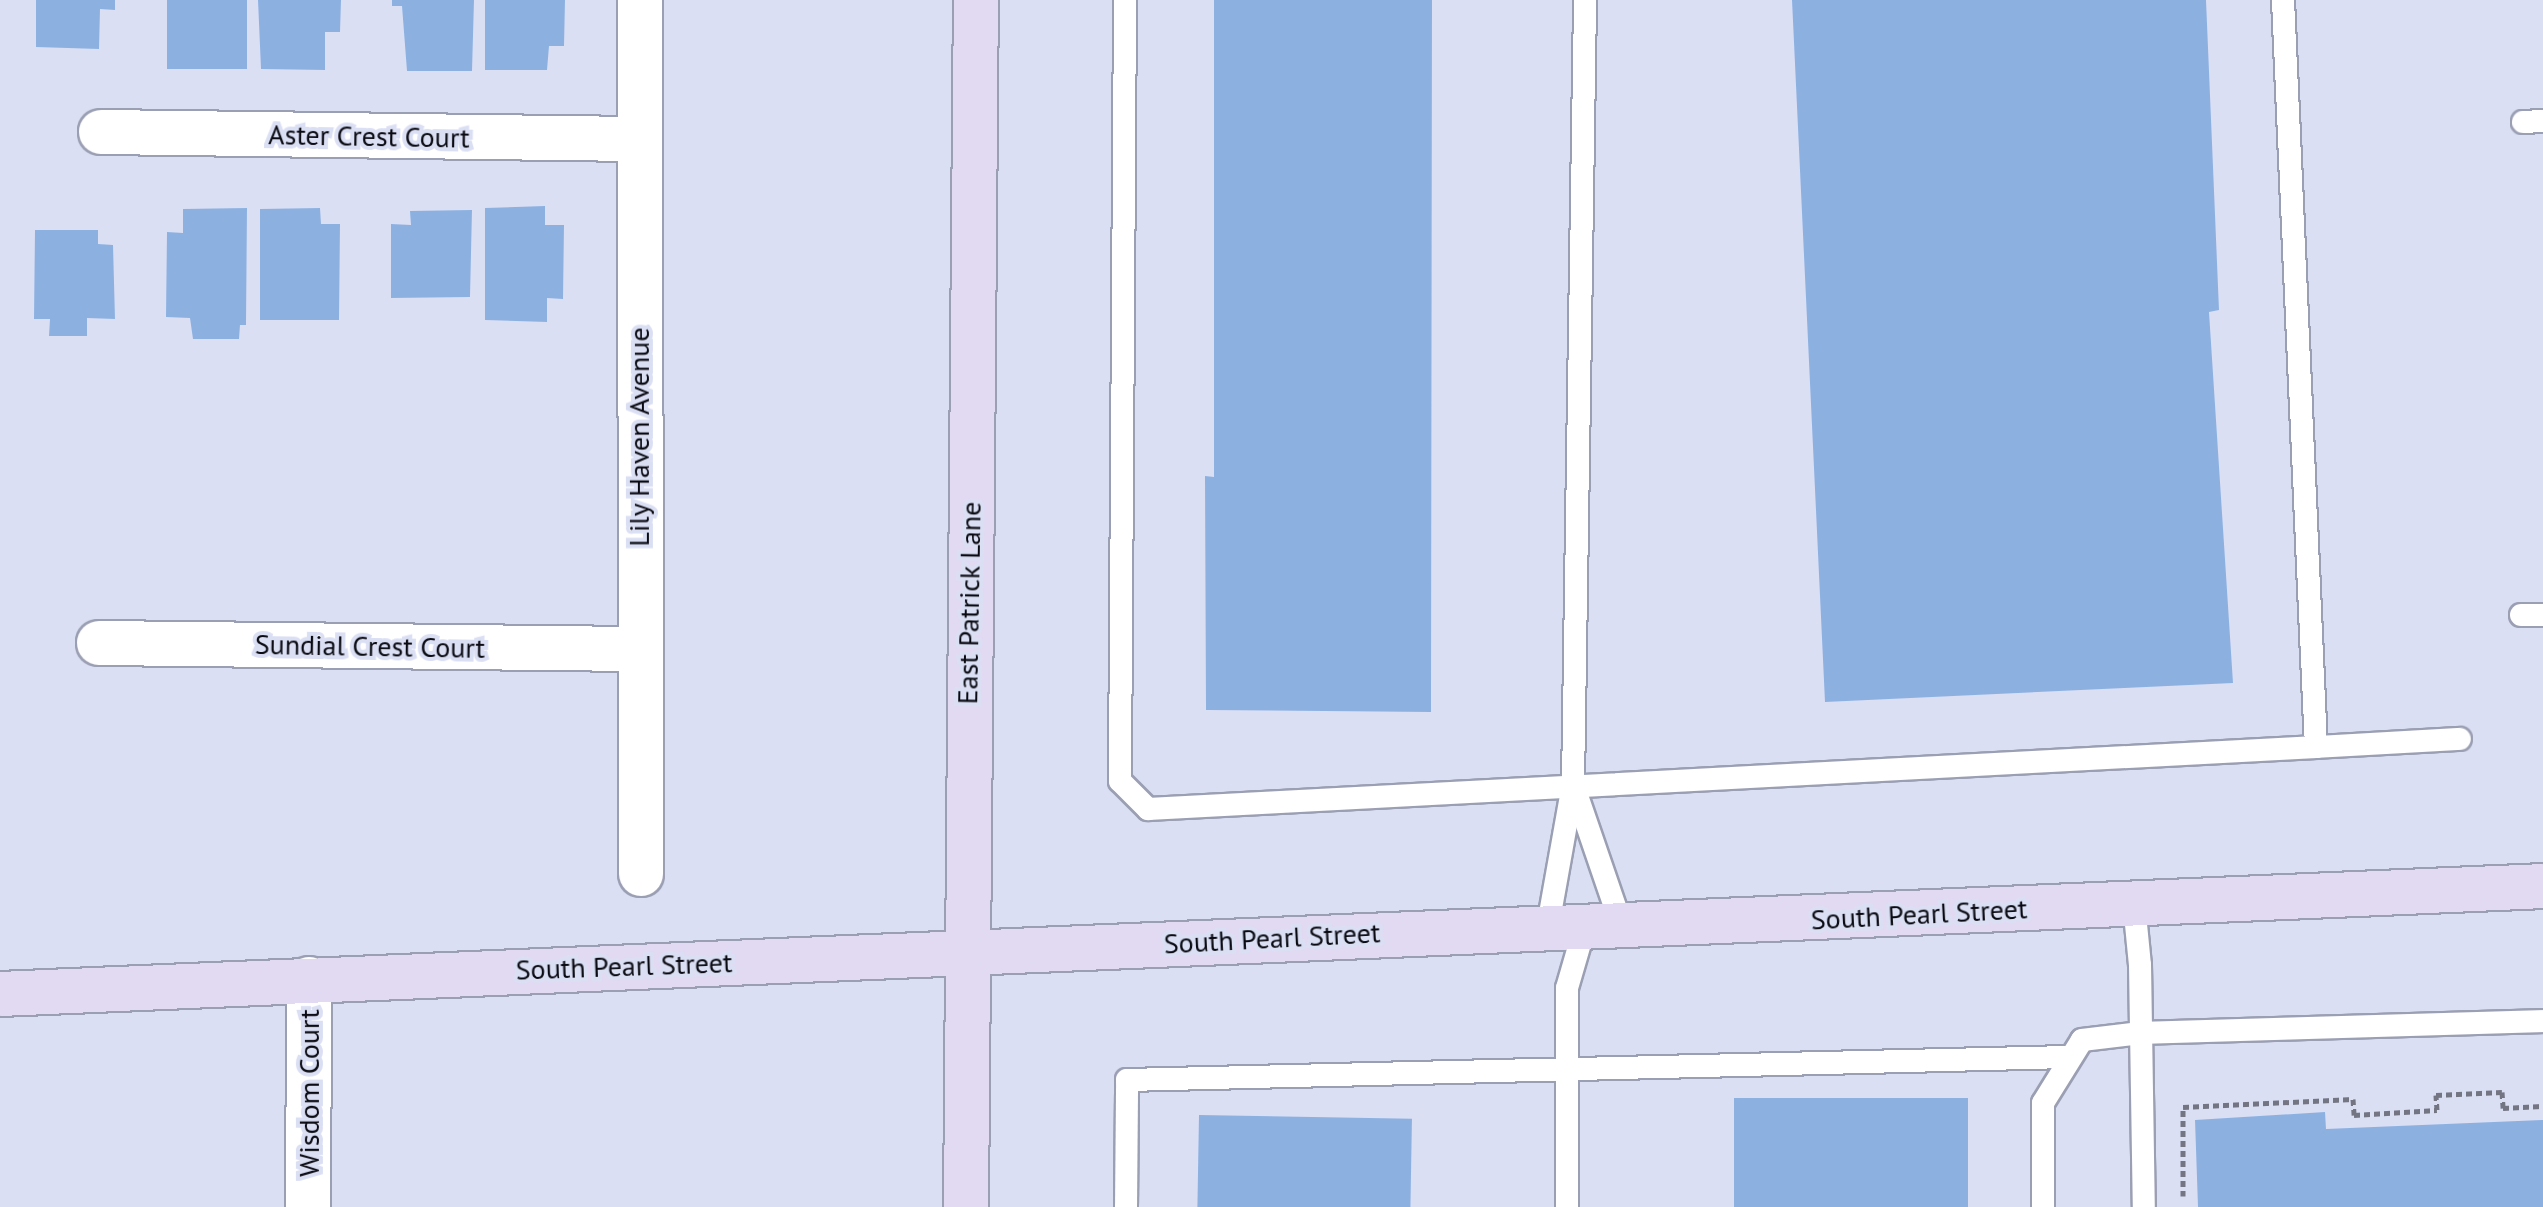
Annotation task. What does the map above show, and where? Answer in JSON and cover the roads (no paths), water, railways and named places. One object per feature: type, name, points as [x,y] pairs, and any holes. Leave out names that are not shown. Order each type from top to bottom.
[{"type":"street","name":"Lily Haven Avenue","points":[[640,0],[641,874]]},
{"type":"street","name":"East Patrick Lane","points":[[966,1207],[965,952],[976,0]]},
{"type":"street","name":"Aster Crest Court","points":[[101,132],[638,139]]},
{"type":"street","name":"Sundial Crest Court","points":[[99,643],[640,649]]},
{"type":"street","name":"South Pearl Street","points":[[0,994],[2543,886]]},
{"type":"street","name":"Wisdom Court","points":[[308,1207],[309,979]]},
{"type":"lane","points":[[1125,0],[1120,781],[1148,809],[2460,739]]},
{"type":"lane","points":[[1567,1207],[1567,988],[1585,926],[1573,784],[1585,0]]},
{"type":"lane","points":[[2283,0],[2316,747]]},
{"type":"lane","points":[[1573,784],[1585,926]]},
{"type":"lane","points":[[2134,904],[2141,1033],[2144,1207]]},
{"type":"lane","points":[[2043,1207],[2043,1103],[2082,1040],[2141,1033],[2543,1021]]},
{"type":"lane","points":[[1126,1207],[1127,1080],[2069,1057]]}]
